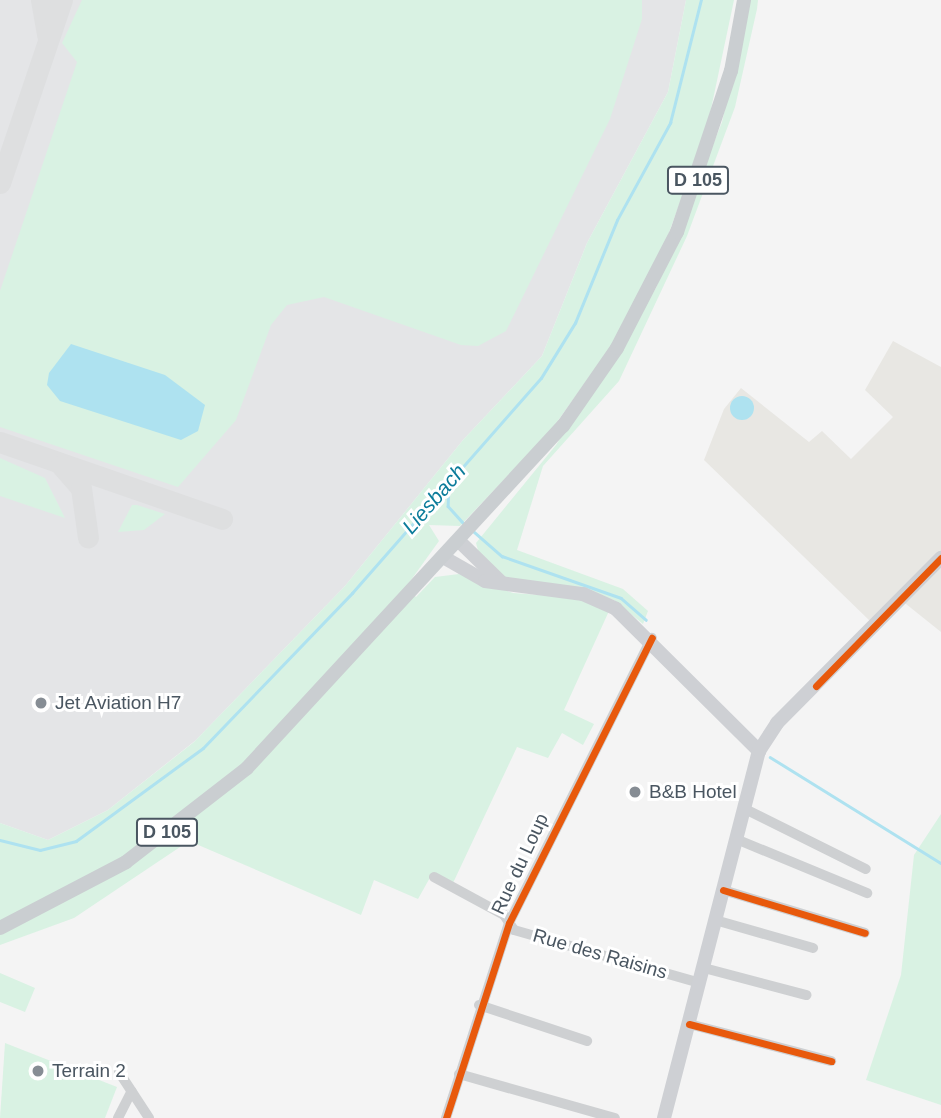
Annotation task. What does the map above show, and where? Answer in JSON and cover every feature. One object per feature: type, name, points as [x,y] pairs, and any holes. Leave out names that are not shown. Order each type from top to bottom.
[{"type":"main road","name":"D 105","points":[[0,928],[76,892],[204,805],[466,533],[563,426],[648,293],[704,165],[744,0]]},
{"type":"main road","points":[[466,533],[503,583]]},
{"type":"main road","points":[[443,557],[468,574],[603,601],[652,638],[759,751]]},
{"type":"main road","points":[[664,1118],[759,751],[777,723],[941,558]]},
{"type":"street","name":"Rue du Loup","points":[[446,1118],[479,1005],[509,923],[652,638]]},
{"type":"street","points":[[743,808],[866,869]]},
{"type":"street","points":[[736,839],[867,892]]},
{"type":"street","name":"Rue des Raisins","points":[[434,877],[509,923],[700,983]]},
{"type":"street","points":[[723,890],[866,933]]},
{"type":"street","points":[[715,920],[813,948]]},
{"type":"street","points":[[704,968],[806,995]]},
{"type":"street","points":[[479,1005],[587,1041]]},
{"type":"street","points":[[689,1024],[831,1061]]},
{"type":"street","points":[[119,1072],[149,1118]]},
{"type":"street","points":[[459,1074],[615,1118]]},
{"type":"street","points":[[118,1118],[132,1091]]},
{"type":"shaded area","points":[[0,0],[686,0],[668,92],[587,243],[542,356],[463,440],[345,586],[196,740],[108,810],[48,840],[0,823]]},
{"type":"shaded area","points":[[893,341],[941,367],[941,632],[901,600],[871,622],[704,460],[724,409],[741,388],[809,442],[822,431],[851,459],[893,417],[865,390]]},
{"type":"green space","points":[[82,0],[642,0],[642,19],[610,119],[506,331],[478,346],[461,345],[324,297],[287,305],[271,325],[236,420],[178,487],[0,427],[0,291],[77,62],[62,43]]},
{"type":"green space","points":[[686,0],[734,0],[707,128],[659,260],[612,345],[552,429],[460,526],[429,525],[439,541],[406,587],[416,597],[435,577],[459,574],[513,593],[581,598],[609,611],[564,710],[594,724],[583,745],[562,733],[548,758],[517,747],[453,883],[432,874],[418,899],[374,880],[361,915],[189,841],[74,918],[0,945],[0,823],[48,840],[108,810],[194,742],[345,586],[463,440],[542,356],[587,243],[668,92]]},
{"type":"green space","points":[[749,0],[758,0],[757,9],[735,107],[687,236],[619,381],[543,466],[517,550],[623,589],[648,611],[643,624],[614,600],[506,578],[479,554],[476,543],[556,445],[656,288],[722,122]]},
{"type":"green space","points":[[0,458],[45,478],[65,518],[0,496]]},
{"type":"green space","points":[[132,505],[165,514],[144,530],[118,532]]},
{"type":"green space","points":[[941,814],[941,1105],[866,1080],[901,975],[914,855]]},
{"type":"green space","points":[[0,973],[35,988],[25,1012],[0,1002]]},
{"type":"green space","name":"Terrain 2","points":[[5,1043],[117,1087],[105,1118],[0,1118]]},
{"type":"water","points":[[71,344],[165,375],[205,405],[198,431],[181,440],[60,401],[47,385],[49,373]]},
{"type":"water","points":[[742,396],[753,403],[754,408],[747,419],[742,420],[731,413],[730,408],[737,397]]},
{"type":"waterway","name":"Liesbach","points":[[0,840],[40,850],[76,841],[203,748],[352,593],[541,378],[575,323],[617,220],[670,123],[701,0]]},
{"type":"waterway","points":[[449,481],[448,506],[464,524]]},
{"type":"waterway","points":[[472,530],[502,556],[621,598],[646,620]]},
{"type":"waterway","points":[[770,757],[941,863]]},
{"type":"taxiway","points":[[41,0],[47,35]]},
{"type":"taxiway","points":[[0,183],[62,0]]},
{"type":"taxiway","points":[[0,442],[222,519]]},
{"type":"taxiway","points":[[61,465],[81,488],[88,538]]},
{"type":"cycle path","points":[[816,686],[941,558]]},
{"type":"cycle path","points":[[446,1118],[509,923],[652,638]]},
{"type":"cycle path","points":[[723,890],[865,933]]},
{"type":"cycle path","points":[[689,1024],[831,1061]]},
{"type":"place","name":"Jet Aviation H7","points":[[41,703]]},
{"type":"place","name":"B&B Hotel","points":[[635,792]]},
{"type":"place","name":"Terrain 2","points":[[38,1071]]}]
